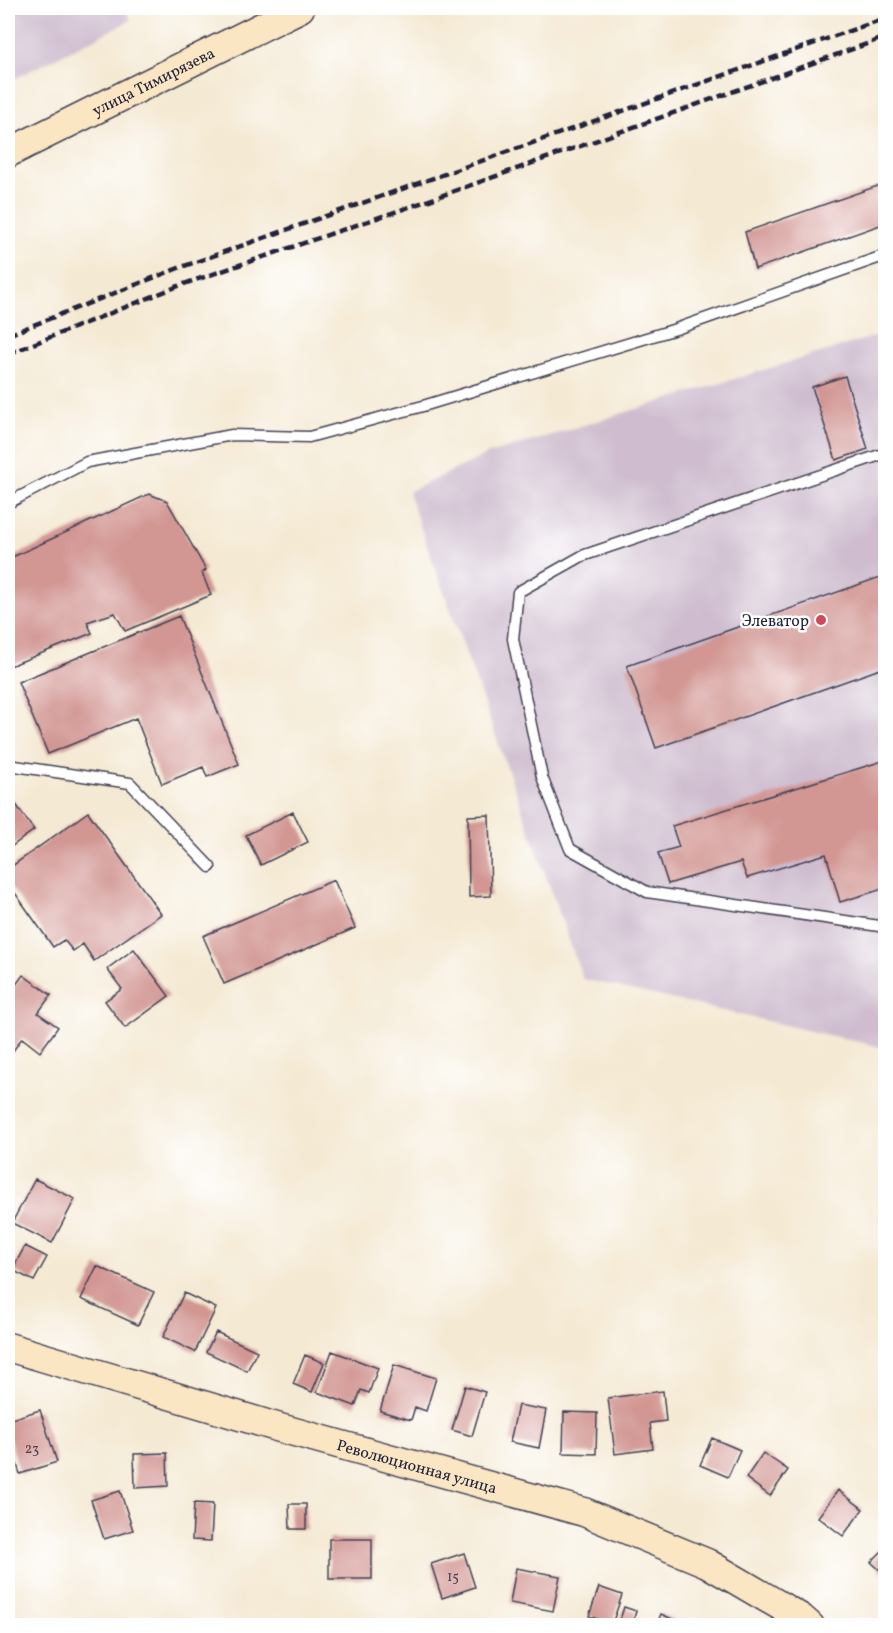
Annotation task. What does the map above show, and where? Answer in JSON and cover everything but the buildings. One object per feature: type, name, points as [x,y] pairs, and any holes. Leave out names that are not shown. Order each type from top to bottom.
[{"type":"main road","name":"улица Тимирязева","points":[[8,153],[300,8]]},
{"type":"main road","name":"Революционная улица","points":[[16,1346],[269,1425],[584,1512],[706,1563],[801,1618],[810,1626]]},
{"type":"lane","points":[[8,503],[87,462],[232,435],[309,437],[423,406],[676,329],[885,255]]},
{"type":"lane","points":[[885,453],[582,556],[518,592],[513,639],[542,777],[570,849],[647,892],[885,927]]},
{"type":"lane","points":[[8,765],[130,783],[210,867]]},
{"type":"shaded area","points":[[8,8],[125,8],[131,20],[8,82]]},
{"type":"shaded area","points":[[885,333],[885,1048],[583,979],[408,492],[486,455]]},
{"type":"railway","points":[[8,335],[176,269],[886,18]]},
{"type":"railway","points":[[8,354],[181,285],[418,204],[886,37]]},
{"type":"place","name":"Элеватор","points":[[821,620]]}]
